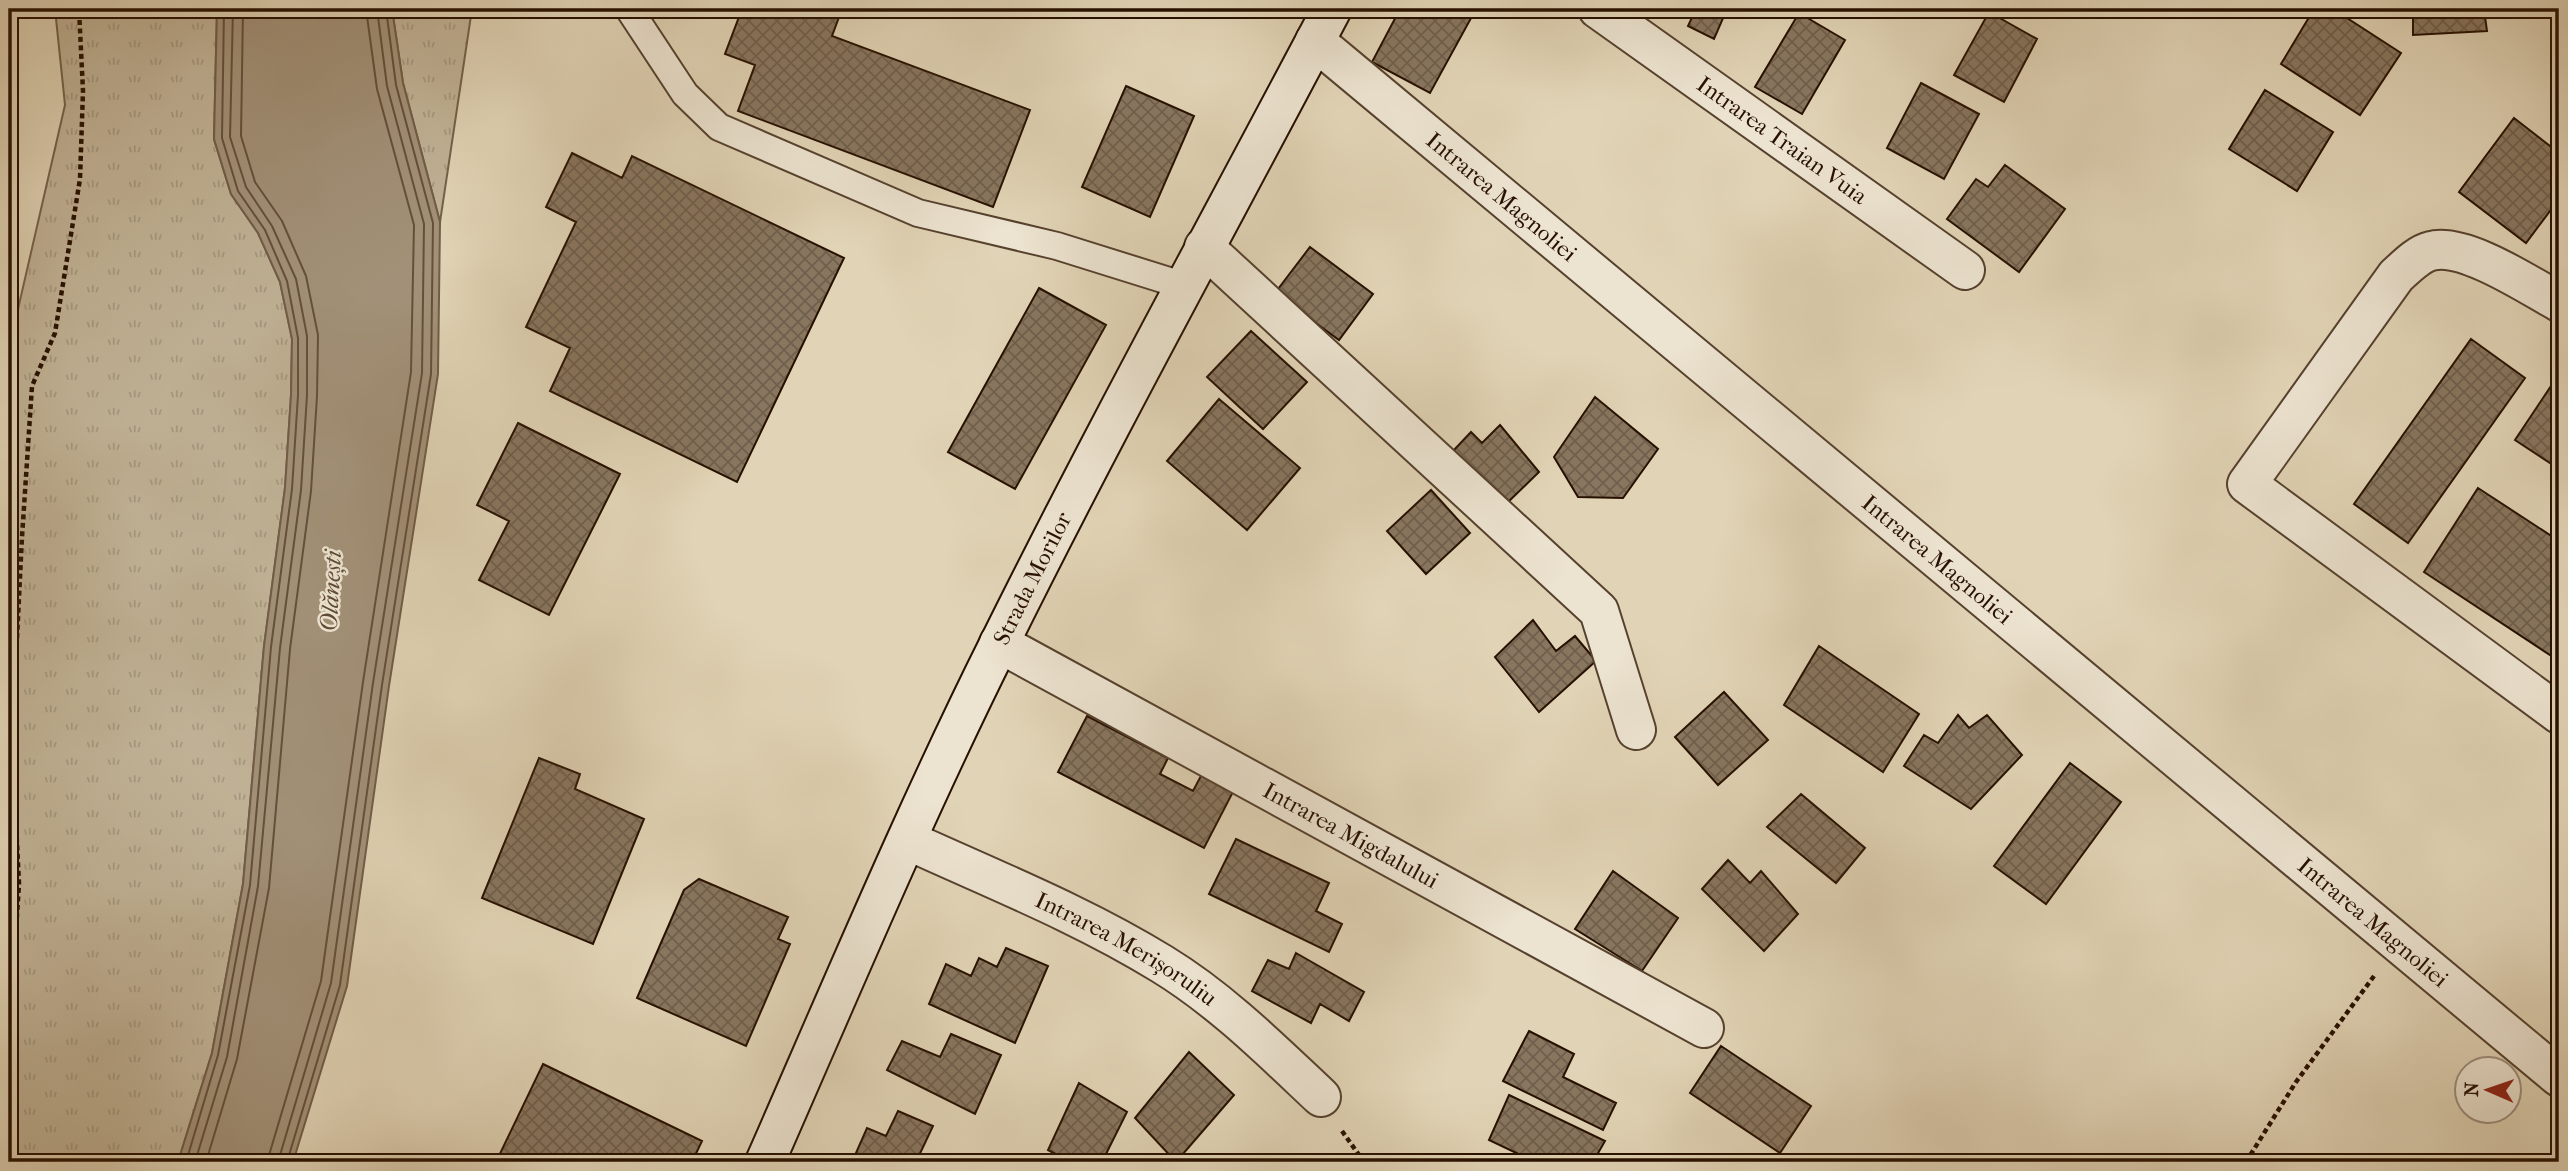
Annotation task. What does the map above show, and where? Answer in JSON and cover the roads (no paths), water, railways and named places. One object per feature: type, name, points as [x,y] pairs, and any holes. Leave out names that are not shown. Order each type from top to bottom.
[{"type":"street","name":"Intrarea Traian Vuia","points":[[1598,9],[1965,270]]},
{"type":"street","name":"Strada Morilor","points":[[765,1162],[906,840],[999,643],[1204,247],[1324,25]]},
{"type":"street","name":"Intrarea Magnoliei","points":[[1324,25],[2559,1077]]},
{"type":"street","points":[[1204,247],[1599,611],[1636,730]]},
{"type":"street","points":[[2559,302],[2480,258],[2450,251],[2431,251],[2413,261],[2396,276],[2247,484],[2559,714]]},
{"type":"street","name":"Intrarea Migdalului","points":[[999,643],[1704,1028]]},
{"type":"street","name":"Intrarea Merișoruliu","points":[[906,840],[1114,936],[1164,965],[1235,1016],[1321,1097]]},
{"type":"lane","points":[[629,9],[685,94],[719,127],[918,213],[1057,246],[1185,286]]},
{"type":"water","name":"Olănești","points":[[217,9],[392,9],[403,83],[440,222],[438,374],[389,686],[347,986],[293,1162],[178,1162],[212,1053],[243,884],[264,646],[285,488],[291,395],[292,339],[280,282],[258,233],[231,194],[214,139]]}]
